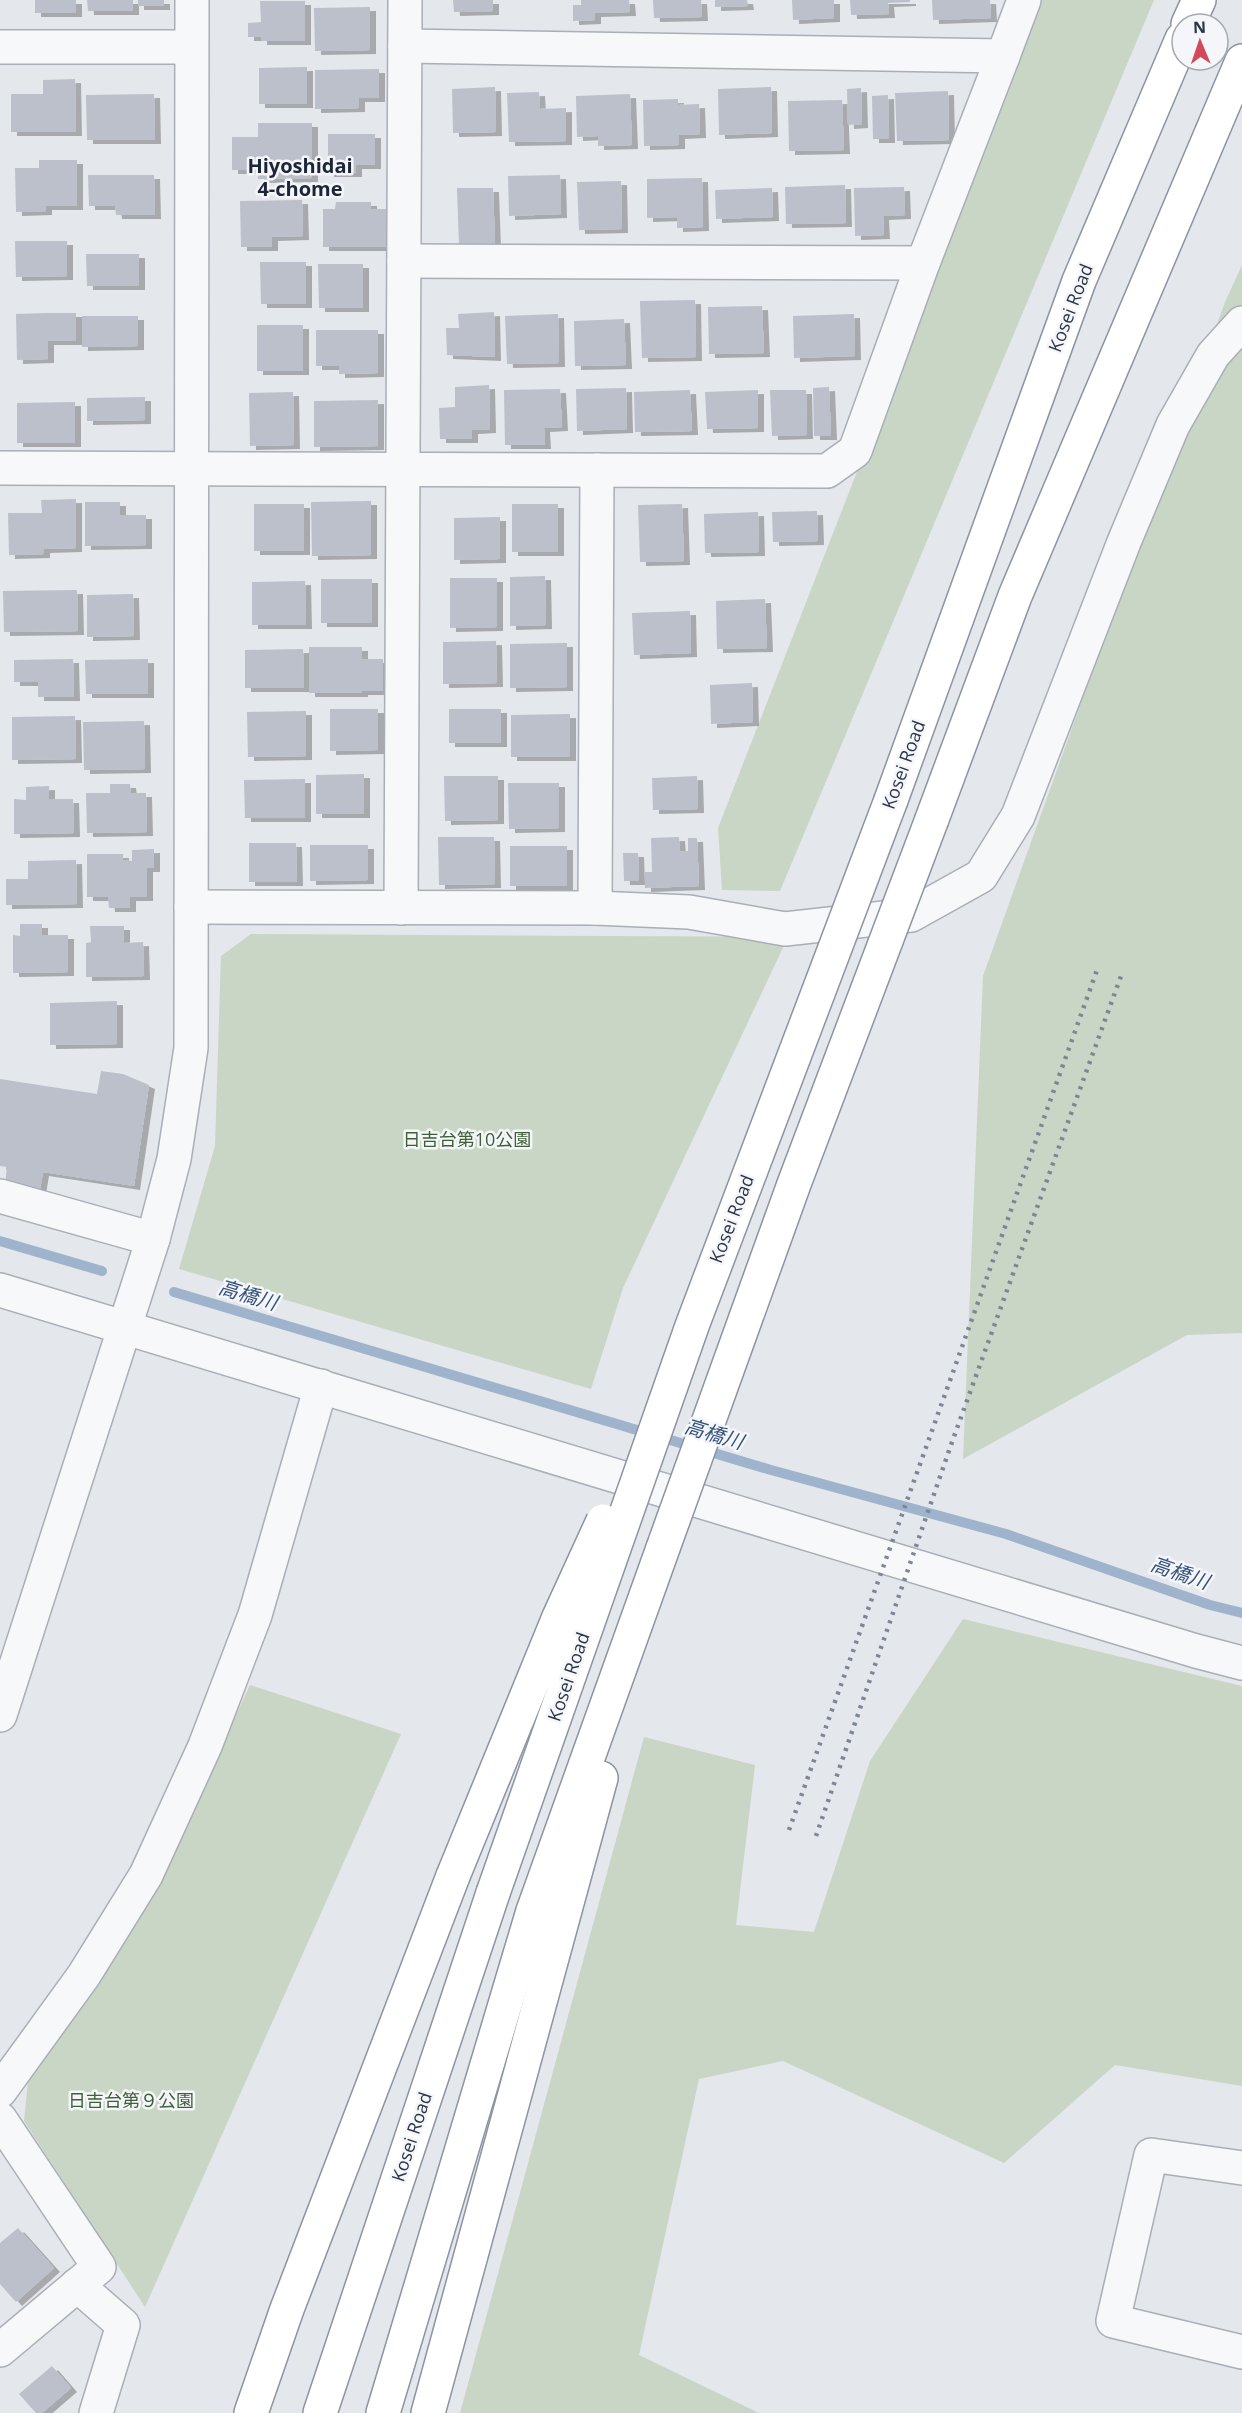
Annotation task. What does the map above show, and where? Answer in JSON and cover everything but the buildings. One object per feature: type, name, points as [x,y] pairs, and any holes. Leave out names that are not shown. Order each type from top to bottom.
[{"type":"highway","points":[[383,2413],[547,1917],[663,1548],[794,1184],[1015,596],[1242,60]]},
{"type":"highway","name":"Kosei Road","points":[[320,2413],[493,1893],[692,1326],[891,800],[1079,281],[1170,67]]},
{"type":"highway","points":[[251,2413],[287,2309],[453,1876],[559,1617],[692,1326]]},
{"type":"highway","points":[[428,2413],[547,1917]]},
{"type":"street","points":[[0,1715],[153,1239],[174,1159],[191,1048],[192,0]]},
{"type":"street","points":[[401,908],[405,0]]},
{"type":"street","points":[[0,468],[827,471],[855,451],[923,263],[1024,0]]},
{"type":"street","points":[[405,46],[1003,56]]},
{"type":"street","points":[[0,47],[191,47]]},
{"type":"street","points":[[404,261],[923,263]]},
{"type":"street","points":[[191,907],[595,908],[689,912],[785,929],[911,915],[981,876],[1018,816],[1124,542],[1173,425],[1213,355],[1242,323]]},
{"type":"street","points":[[595,908],[597,470]]},
{"type":"street","points":[[0,1196],[153,1239]]},
{"type":"street","points":[[0,1290],[1242,1663]]},
{"type":"street","points":[[0,2091],[84,1975],[146,1875],[205,1746],[255,1615],[321,1386]]},
{"type":"street","points":[[0,2119],[99,2267],[0,2350]]},
{"type":"street","points":[[1242,2168],[1151,2155],[1113,2321],[1242,2352]]},
{"type":"street","points":[[77,2285],[123,2325],[96,2413]]},
{"type":"green space","points":[[1041,0],[1154,0],[780,891],[722,890],[718,828]]},
{"type":"green space","points":[[1242,265],[1242,1333],[1187,1335],[963,1459],[983,976],[1225,302]]},
{"type":"green space","name":"日吉台第10公園","points":[[251,934],[788,937],[623,1288],[591,1389],[179,1269],[215,1146],[221,956]]},
{"type":"green space","points":[[963,1619],[1242,1686],[1242,2086],[1115,2065],[1004,2163],[783,2061],[699,2079],[639,2355],[759,2413],[460,2413],[644,1737],[755,1765],[736,1925],[814,1932],[870,1761]]},
{"type":"green space","name":"日吉台第９公園","points":[[250,1685],[401,1734],[145,2307],[24,2121],[28,2081],[137,1923]]},
{"type":"waterway","name":"高橋川","points":[[0,1241],[102,1271]]},
{"type":"waterway","name":"高橋川","points":[[174,1292],[771,1470],[1006,1534],[1210,1605],[1242,1613]]},
{"type":"railway","points":[[789,1830],[1097,970]]},
{"type":"railway","points":[[816,1836],[952,1442],[1121,976]]},
{"type":"district","name":"Hiyoshidai 4-chome","points":[[300,178]]}]
